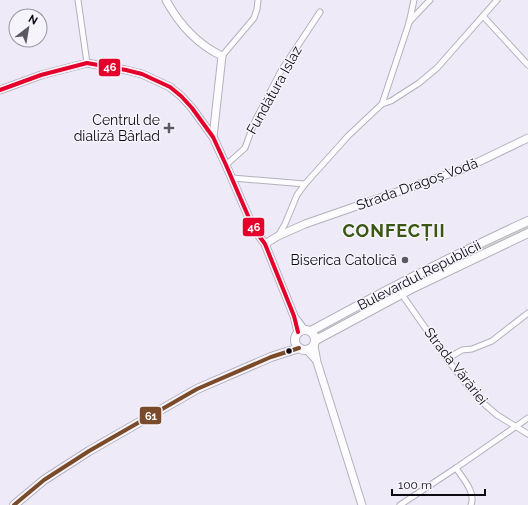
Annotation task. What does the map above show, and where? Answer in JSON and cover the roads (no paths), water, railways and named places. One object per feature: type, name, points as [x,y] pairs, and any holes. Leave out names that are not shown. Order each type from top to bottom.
[{"type":"main road","points":[[166,0],[178,18],[197,40],[209,50],[222,56],[213,138]]},
{"type":"main road","points":[[0,90],[41,75],[87,62],[142,74],[170,87],[192,108],[213,138],[249,218],[265,244],[294,316],[304,331],[315,336],[312,345],[362,505]]},
{"type":"main road","name":"Strada Dragoș Vodă","points":[[265,244],[278,236],[305,224],[466,168],[528,138]]},
{"type":"main road","name":"Bulevardul Republicii","points":[[304,331],[528,221]]},
{"type":"main road","name":"Bulevardul Republicii","points":[[312,345],[401,294],[528,233]]},
{"type":"main road","points":[[297,345],[295,338],[304,331]]},
{"type":"main road","points":[[14,505],[44,480],[89,451],[198,389],[297,345],[312,345]]},
{"type":"street","points":[[78,0],[87,62]]},
{"type":"street","points":[[222,56],[254,18],[258,0]]},
{"type":"street","points":[[382,104],[409,23],[414,0]]},
{"type":"street","points":[[409,23],[430,0]]},
{"type":"street","points":[[278,236],[285,224],[293,202],[305,184],[348,136],[382,104],[403,94],[426,78],[442,63],[497,0]]},
{"type":"street","name":"Fundătura Islaz","points":[[226,165],[245,148],[254,123],[281,71],[320,12]]},
{"type":"street","points":[[483,16],[528,66]]},
{"type":"street","points":[[232,178],[305,184]]},
{"type":"street","name":"Strada Vărăriei","points":[[396,286],[462,380],[482,402],[497,415],[528,434]]},
{"type":"street","points":[[447,359],[462,350],[472,349],[492,341],[528,313]]},
{"type":"street","points":[[400,505],[528,418]]},
{"type":"street","points":[[456,468],[471,492],[473,500],[471,505]]},
{"type":"place","name":"Centrul de dializă Bârlad","points":[[169,128]]},
{"type":"place","name":"Biserica Catolică","points":[[405,260]]},
{"type":"district","name":"CONFECȚII","points":[[394,230]]}]
